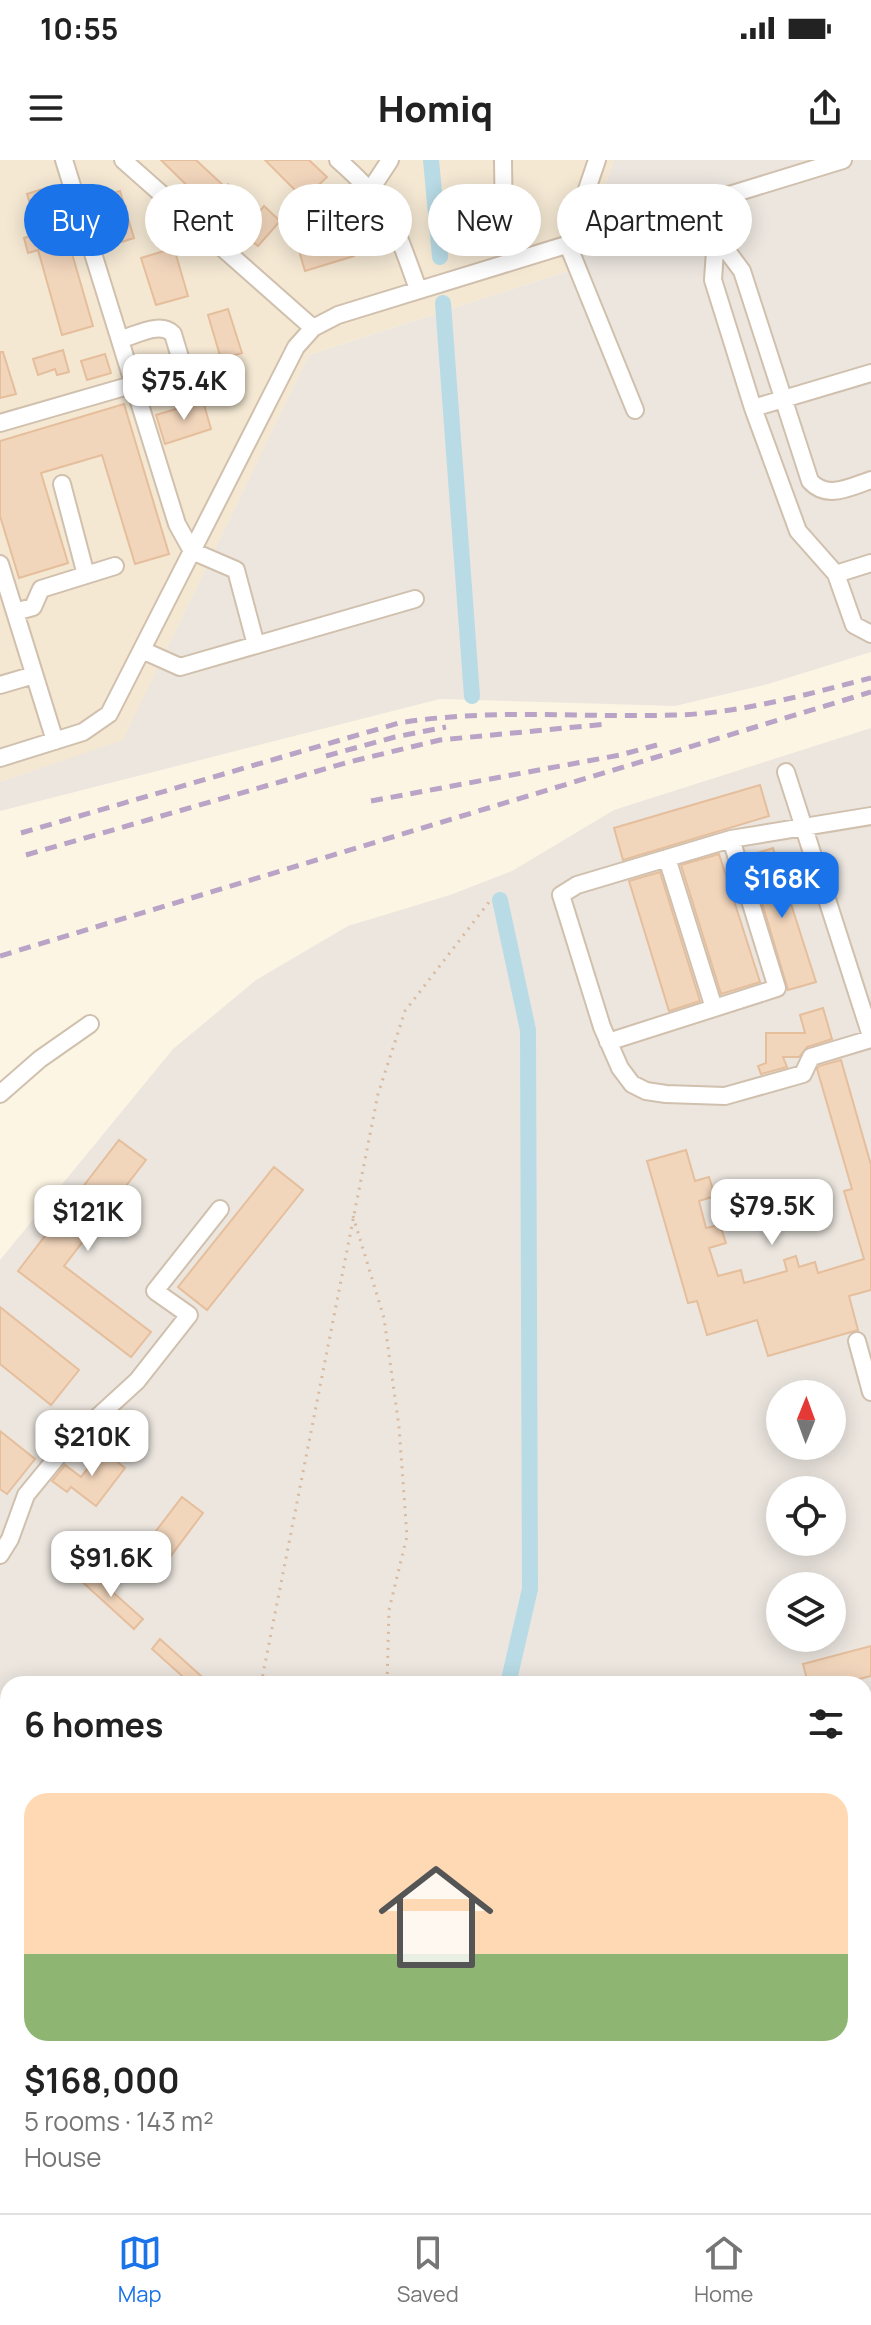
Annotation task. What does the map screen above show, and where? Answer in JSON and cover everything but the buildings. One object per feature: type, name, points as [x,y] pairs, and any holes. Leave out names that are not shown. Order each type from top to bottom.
[{"type":"street","points":[[64,160],[177,524],[192,551],[236,570],[256,645]]},
{"type":"street","points":[[123,160],[313,328]]},
{"type":"street","points":[[338,160],[365,184]]},
{"type":"street","points":[[374,184],[390,160]]},
{"type":"street","points":[[503,160],[503,184]]},
{"type":"street","points":[[589,184],[597,160]]},
{"type":"street","points":[[752,189],[843,160]]},
{"type":"street","points":[[0,758],[97,725],[109,714],[296,347],[313,328],[338,315],[557,248]]},
{"type":"street","points":[[406,256],[418,289]]},
{"type":"street","points":[[572,256],[635,410]]},
{"type":"street","points":[[715,256],[713,280],[753,408],[798,531],[836,574],[854,625],[871,634]]},
{"type":"street","points":[[731,256],[742,271],[804,468],[817,488],[836,491],[871,480]]},
{"type":"street","points":[[121,339],[161,327],[168,329],[173,334],[188,384]]},
{"type":"street","points":[[753,408],[871,373]]},
{"type":"street","points":[[0,423],[135,384]]},
{"type":"street","points":[[62,484],[86,575]]},
{"type":"street","points":[[836,574],[871,563]]},
{"type":"street","points":[[0,564],[55,741]]},
{"type":"street","points":[[15,612],[33,607],[41,589],[115,566]]},
{"type":"street","points":[[142,650],[180,667],[415,599]]},
{"type":"street","points":[[0,685],[34,675]]},
{"type":"street","points":[[786,772],[805,827],[868,1014],[871,1037],[811,1057],[803,1074],[725,1096],[646,1091],[632,1084],[608,1042],[561,895],[577,885],[731,839],[805,827],[871,816]]},
{"type":"street","points":[[608,1042],[777,988],[731,839]]},
{"type":"street","points":[[667,858],[714,1008]]},
{"type":"street","points":[[0,1094],[40,1059],[90,1024]]},
{"type":"street","points":[[0,1555],[10,1539],[26,1495],[67,1445],[137,1381],[189,1315],[155,1291],[220,1209]]},
{"type":"street","points":[[857,1341],[871,1392]]},
{"type":"path","points":[[263,1676],[378,1094],[405,1011],[489,902]]},
{"type":"path","points":[[352,1213],[384,1318],[403,1474],[407,1536],[389,1610],[387,1676]]},
{"type":"shaded area","points":[[0,160],[614,160],[606,184],[557,184],[557,256],[581,256],[577,268],[309,355],[123,741],[0,782]]},
{"type":"shaded area","points":[[614,160],[871,160],[871,652],[768,684],[675,706],[440,699],[0,811],[0,782],[123,740],[309,355],[577,268],[581,256],[752,256],[752,184],[606,184]]},
{"type":"shaded area","points":[[871,728],[871,1676],[0,1676],[0,1260],[173,1049],[256,980],[348,926],[450,895],[512,871],[614,810]]},
{"type":"waterway","points":[[431,160],[440,257]]},
{"type":"waterway","points":[[443,303],[472,696]]},
{"type":"waterway","points":[[500,900],[528,1030],[530,1589],[510,1676]]},
{"type":"railway","points":[[21,833],[399,723],[468,716],[698,714],[773,702],[871,678]]},
{"type":"railway","points":[[0,956],[871,692]]},
{"type":"railway","points":[[26,855],[349,762],[440,740],[607,724]]},
{"type":"railway","points":[[326,756],[446,727]]},
{"type":"railway","points":[[371,801],[620,755],[657,745]]}]
